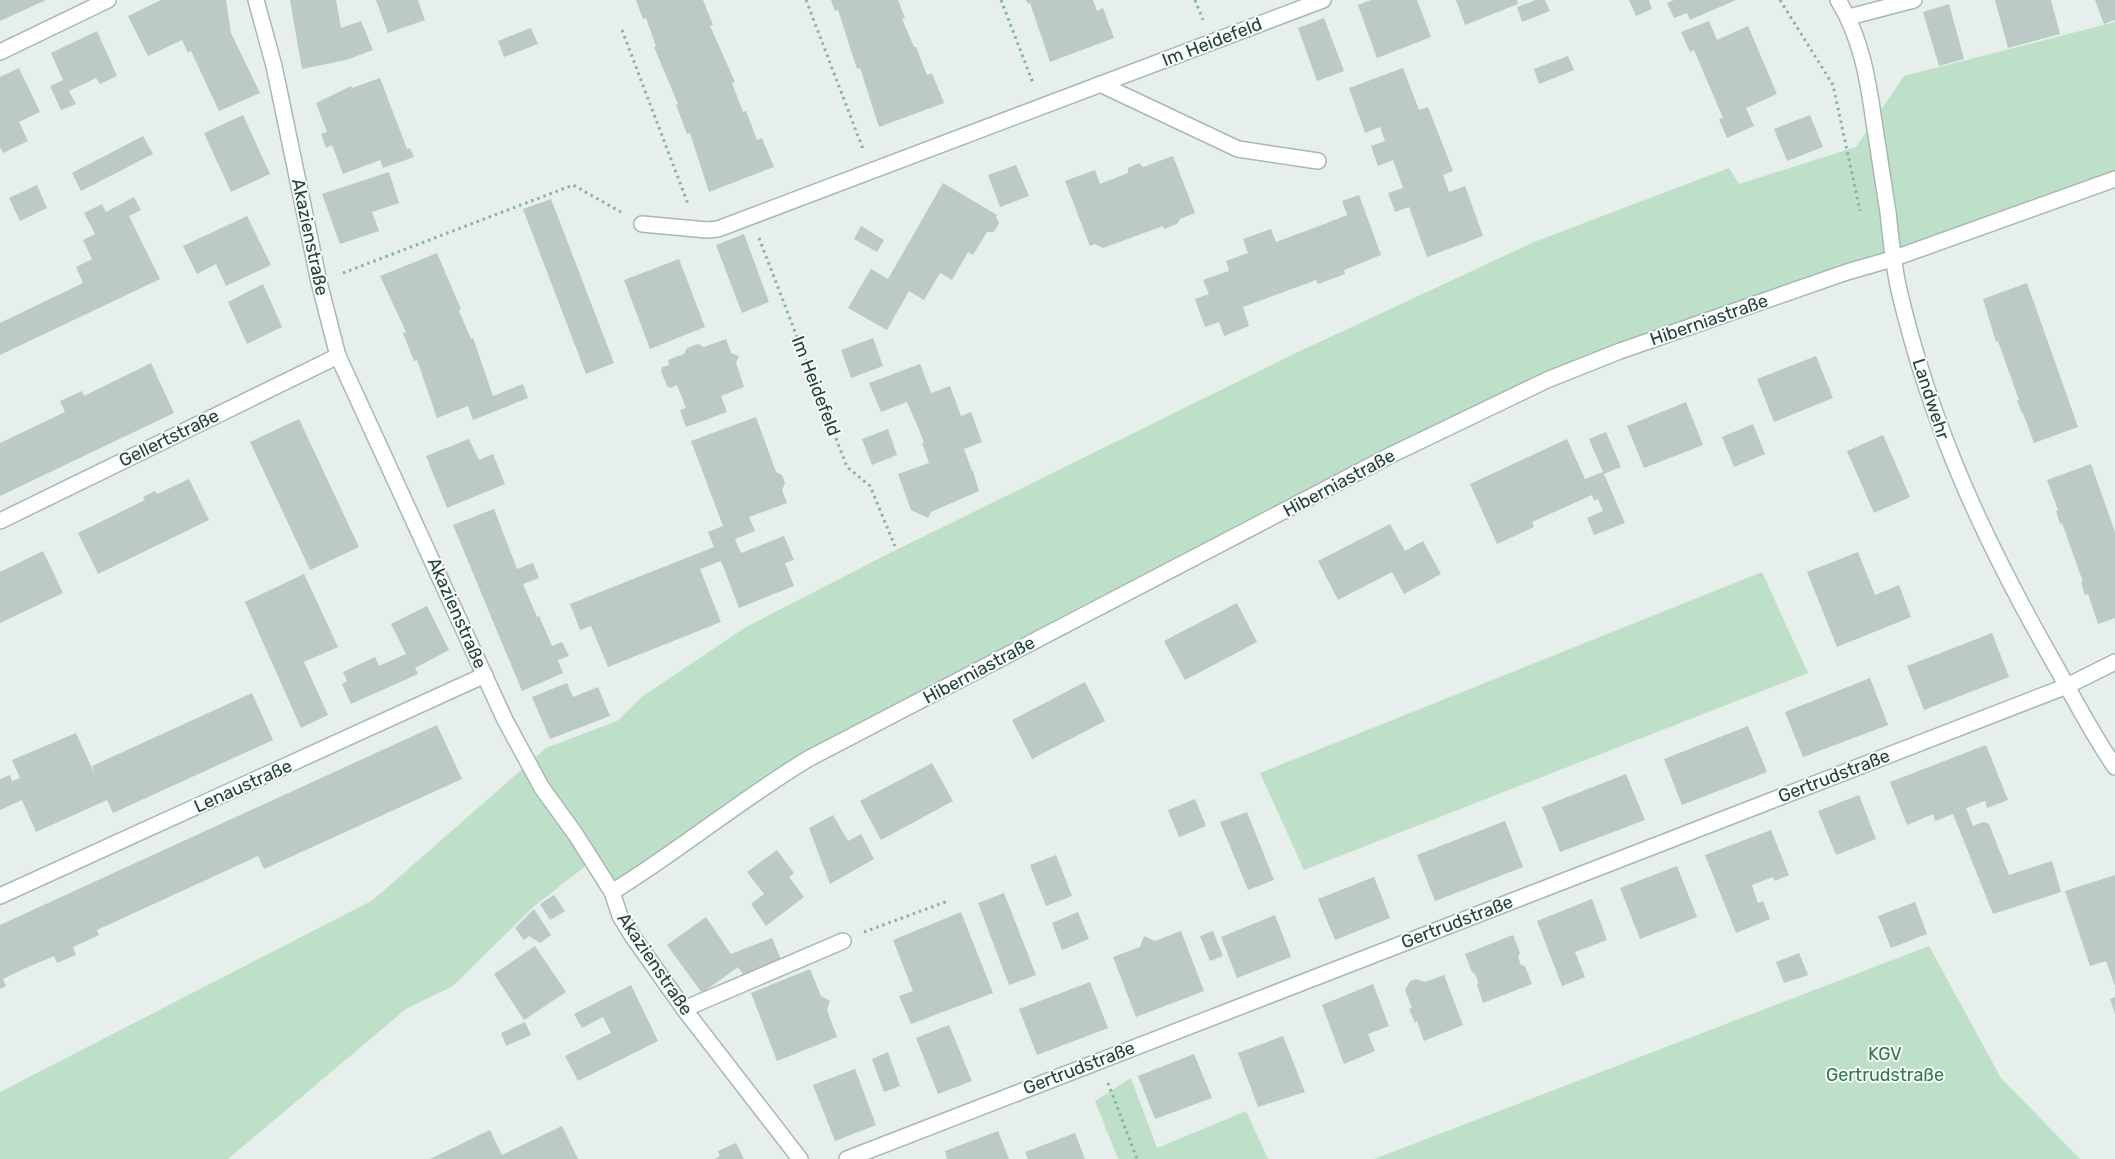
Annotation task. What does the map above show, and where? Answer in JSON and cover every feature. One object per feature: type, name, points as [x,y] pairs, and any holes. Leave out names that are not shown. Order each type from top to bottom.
[{"type":"street","points":[[0,52],[108,0]]},
{"type":"street","name":"Akazienstraße","points":[[256,0],[274,66],[319,282],[338,356],[505,720],[527,763],[612,892],[620,916],[633,938],[684,1009],[800,1159]]},
{"type":"street","name":"Im Heidefeld","points":[[642,224],[698,230],[718,229],[1323,0]]},
{"type":"street","name":"Landwehr","points":[[1838,0],[1848,17],[1868,78],[1888,215],[1892,259],[1931,405],[1944,442],[2012,590],[2082,716],[2115,767]]},
{"type":"street","points":[[1848,17],[1914,0]]},
{"type":"street","points":[[1100,84],[1238,149],[1318,161]]},
{"type":"street","name":"Hiberniastraße","points":[[612,892],[768,783],[808,759],[1391,455],[1547,380],[1620,351],[1847,272],[1892,259],[2115,179]]},
{"type":"street","name":"Gellertstraße","points":[[0,521],[338,356]]},
{"type":"street","name":"Gertrudstraße","points":[[847,1159],[2067,686],[2115,662]]},
{"type":"street","name":"Lenaustraße","points":[[0,896],[485,675]]},
{"type":"street","points":[[684,1009],[843,941]]},
{"type":"path","points":[[806,0],[871,171]]},
{"type":"path","points":[[1001,0],[1042,106]]},
{"type":"path","points":[[1780,0],[1833,85],[1862,216]]},
{"type":"path","points":[[622,30],[698,230]]},
{"type":"path","points":[[319,282],[573,186],[642,224]]},
{"type":"path","name":"Im Heidefeld","points":[[751,216],[847,467],[870,486],[895,546]]},
{"type":"path","points":[[843,941],[948,901]]},
{"type":"path","points":[[1099,1060],[1137,1159]]},
{"type":"green space","points":[[2115,22],[2115,179],[1547,380],[808,759],[612,892],[592,861],[532,908],[453,986],[406,1009],[228,1159],[0,1159],[0,1092],[373,900],[546,748],[617,721],[643,696],[746,627],[882,557],[1296,353],[1534,242],[1729,168],[1739,184],[1856,147],[1904,76]]},
{"type":"green space","points":[[1762,572],[1808,673],[1304,870],[1260,773]]},
{"type":"green space","name":"KGV Gertrudstraße","points":[[1929,946],[2001,1078],[2080,1159],[1374,1159]]},
{"type":"green space","points":[[1131,1078],[1157,1148],[1246,1111],[1268,1159],[1118,1159],[1095,1101]]},
{"type":"building","points":[[0,0],[46,0],[0,21]]},
{"type":"building","points":[[161,0],[226,0],[231,33],[260,93],[219,111],[191,51],[188,53],[182,40],[148,56],[128,16]]},
{"type":"building","points":[[290,0],[336,0],[341,28],[361,21],[373,50],[346,60],[302,69]]},
{"type":"building","points":[[376,0],[418,0],[425,20],[388,33]]},
{"type":"building","points":[[636,0],[703,0],[713,25],[710,26],[735,82],[732,83],[743,112],[746,111],[757,140],[762,138],[774,167],[709,192],[690,133],[687,134],[676,105],[678,104],[654,47],[656,46],[646,18],[643,19]]},
{"type":"building","points":[[831,0],[898,0],[905,18],[902,19],[914,47],[916,47],[927,75],[932,73],[944,103],[879,127],[860,68],[857,69],[838,10],[835,11]]},
{"type":"building","points":[[1026,0],[1093,0],[1097,11],[1103,8],[1114,38],[1050,62],[1030,3],[1028,4]]},
{"type":"building","points":[[1371,0],[1417,0],[1431,37],[1377,58],[1358,5]]},
{"type":"building","points":[[1456,0],[1517,0],[1518,4],[1465,25]]},
{"type":"building","points":[[1536,0],[1545,0],[1550,11],[1522,22],[1517,7]]},
{"type":"building","points":[[1629,0],[1649,0],[1652,9],[1636,16]]},
{"type":"building","points":[[1674,0],[1736,0],[1690,20],[1687,13],[1674,18],[1667,3]]},
{"type":"building","points":[[1995,0],[2051,0],[2060,34],[2008,48]]},
{"type":"building","points":[[2095,0],[2115,0],[2115,20],[2104,24]]},
{"type":"building","points":[[1949,4],[1964,59],[1939,66],[1923,12]]},
{"type":"building","points":[[1324,18],[1344,71],[1317,81],[1298,28]]},
{"type":"building","points":[[1709,21],[1717,40],[1748,26],[1777,94],[1746,108],[1754,126],[1727,138],[1719,119],[1723,118],[1694,50],[1690,52],[1681,32]]},
{"type":"building","points":[[531,28],[538,44],[504,57],[498,41]]},
{"type":"building","points":[[97,31],[117,76],[100,84],[96,78],[69,91],[76,104],[61,110],[50,86],[63,80],[51,53]]},
{"type":"building","points":[[1568,56],[1574,70],[1539,84],[1534,69]]},
{"type":"building","points":[[19,68],[40,112],[19,122],[28,141],[3,153],[0,147],[0,77]]},
{"type":"building","points":[[1403,68],[1419,110],[1428,107],[1453,171],[1443,175],[1449,192],[1465,186],[1483,236],[1427,257],[1409,207],[1395,212],[1388,193],[1403,188],[1393,160],[1378,166],[1371,146],[1385,141],[1380,127],[1365,133],[1349,88]]},
{"type":"building","points":[[380,78],[407,149],[410,148],[414,157],[383,168],[380,160],[343,174],[332,145],[326,148],[321,134],[327,132],[316,103],[351,86],[352,88]]},
{"type":"building","points":[[243,115],[270,174],[231,192],[204,133]]},
{"type":"building","points":[[1810,115],[1823,147],[1787,161],[1774,129]]},
{"type":"building","points":[[143,136],[153,154],[81,191],[72,173]]},
{"type":"building","points":[[1173,156],[1195,213],[1180,219],[1177,224],[1164,229],[1163,226],[1103,248],[1095,244],[1090,246],[1065,181],[1095,170],[1100,184],[1128,173],[1128,168],[1139,163],[1143,167]]},
{"type":"building","points":[[1016,165],[1029,196],[1000,207],[988,175]]},
{"type":"building","points":[[389,172],[399,203],[372,212],[379,231],[340,244],[322,194]]},
{"type":"building","points":[[943,183],[997,215],[999,223],[994,232],[987,232],[973,255],[968,252],[952,280],[940,273],[924,300],[909,291],[887,330],[848,308],[871,269],[888,279]]},
{"type":"building","points":[[37,185],[47,208],[20,221],[9,198]]},
{"type":"building","points":[[1359,195],[1381,255],[1344,270],[1345,274],[1318,284],[1316,280],[1243,307],[1249,326],[1224,336],[1219,322],[1205,327],[1195,299],[1209,294],[1203,280],[1229,271],[1226,261],[1248,253],[1243,239],[1271,229],[1276,242],[1327,223],[1347,215],[1342,201]]},
{"type":"building","points":[[134,197],[141,210],[129,216],[160,279],[0,355],[0,323],[83,283],[76,267],[92,259],[83,240],[95,234],[84,213],[102,204],[106,212]]},
{"type":"building","points":[[551,199],[614,363],[586,374],[523,209]]},
{"type":"building","points":[[247,216],[271,265],[226,286],[216,264],[197,274],[183,246]]},
{"type":"building","points":[[861,226],[884,240],[877,252],[854,239]]},
{"type":"building","points":[[744,234],[769,302],[742,313],[716,245]]},
{"type":"building","points":[[437,253],[461,309],[459,311],[471,339],[473,338],[493,396],[523,384],[528,398],[473,420],[468,406],[437,418],[417,360],[414,361],[403,333],[406,332],[380,276]]},
{"type":"building","points":[[679,259],[705,327],[650,349],[624,280]]},
{"type":"building","points":[[2027,283],[2078,427],[2034,443],[2017,401],[2019,400],[1998,341],[1996,342],[1983,299]]},
{"type":"building","points":[[263,284],[282,327],[247,344],[228,302]]},
{"type":"building","points":[[873,338],[883,366],[851,378],[841,350]]},
{"type":"building","points":[[726,339],[731,353],[739,356],[736,363],[744,387],[721,396],[727,412],[686,427],[680,410],[686,408],[677,385],[671,388],[667,386],[661,371],[662,367],[669,365],[668,360],[684,354],[687,348],[698,344],[704,347]]},
{"type":"building","points":[[1816,356],[1833,398],[1774,422],[1757,379]]},
{"type":"building","points":[[151,363],[174,413],[0,496],[0,443],[65,412],[60,401],[82,391],[84,396]]},
{"type":"building","points":[[920,364],[931,393],[950,386],[961,416],[971,412],[982,442],[964,449],[979,491],[931,512],[928,518],[911,510],[898,474],[929,463],[922,443],[924,443],[907,402],[881,412],[869,383]]},
{"type":"building","points":[[1686,402],[1703,445],[1644,468],[1627,426]]},
{"type":"building","points":[[756,417],[776,472],[782,475],[785,483],[782,490],[787,503],[749,517],[755,531],[735,539],[741,553],[784,536],[794,560],[785,563],[794,586],[739,608],[721,561],[700,569],[721,622],[608,667],[591,626],[580,630],[570,604],[714,547],[708,532],[723,526],[691,441]]},
{"type":"building","points":[[299,419],[359,547],[310,570],[250,442]]},
{"type":"building","points":[[1753,424],[1765,454],[1734,467],[1722,437]]},
{"type":"building","points":[[888,429],[897,455],[872,465],[862,439]]},
{"type":"building","points":[[1606,432],[1621,467],[1604,474],[1625,523],[1594,535],[1587,518],[1603,511],[1598,499],[1594,501],[1592,495],[1532,522],[1534,527],[1497,544],[1470,484],[1567,439],[1585,479],[1603,472],[1589,439]]},
{"type":"building","points":[[1883,435],[1910,497],[1874,513],[1847,451]]},
{"type":"building","points":[[469,439],[479,460],[493,454],[505,484],[447,508],[426,456]]},
{"type":"building","points":[[2091,464],[2115,532],[2115,618],[2098,624],[2088,594],[2085,595],[2081,582],[2083,582],[2062,523],[2060,524],[2056,511],[2058,510],[2047,480]]},
{"type":"building","points":[[189,479],[209,520],[98,574],[78,533],[145,500],[143,497],[155,491],[157,494]]},
{"type":"building","points":[[494,509],[517,569],[533,563],[539,578],[523,584],[537,617],[539,616],[552,646],[562,642],[569,656],[558,660],[563,673],[522,691],[453,525]]},
{"type":"building","points":[[1390,524],[1405,551],[1423,541],[1441,574],[1404,594],[1392,572],[1338,600],[1318,561]]},
{"type":"building","points":[[43,551],[63,593],[0,623],[0,572]]},
{"type":"building","points":[[1858,552],[1875,595],[1899,585],[1911,617],[1837,647],[1807,572]]},
{"type":"building","points":[[304,574],[338,647],[304,662],[328,715],[301,728],[245,602]]},
{"type":"building","points":[[1237,603],[1257,642],[1185,680],[1164,641]]},
{"type":"building","points":[[427,606],[449,650],[415,668],[418,674],[351,704],[342,684],[347,681],[343,672],[375,657],[379,666],[406,654],[391,624]]},
{"type":"building","points":[[1992,633],[2009,677],[1924,710],[1907,666]]},
{"type":"building","points":[[1870,678],[1888,725],[1803,757],[1785,712]]},
{"type":"building","points":[[1085,682],[1105,721],[1032,759],[1012,720]]},
{"type":"building","points":[[567,683],[573,697],[598,687],[610,716],[550,739],[532,697]]},
{"type":"building","points":[[252,693],[273,740],[113,813],[107,800],[36,832],[22,800],[0,810],[0,779],[10,775],[12,781],[20,778],[12,760],[76,733],[95,775],[92,766]]},
{"type":"building","points":[[437,725],[462,779],[264,869],[258,856],[97,930],[99,935],[73,947],[76,955],[57,963],[54,956],[28,967],[3,979],[6,986],[0,989],[0,925]]},
{"type":"building","points":[[1748,726],[1767,772],[1682,805],[1664,759]]},
{"type":"building","points":[[1986,745],[2008,800],[1987,808],[1985,801],[1966,808],[1973,826],[1983,822],[1989,824],[2009,875],[2052,861],[2061,892],[1993,914],[1953,814],[1935,821],[1933,814],[1907,825],[1890,782]]},
{"type":"building","points":[[932,763],[953,801],[881,840],[860,801]]},
{"type":"building","points":[[1626,774],[1645,820],[1560,852],[1542,807]]},
{"type":"building","points":[[1859,795],[1876,839],[1836,855],[1818,811]]},
{"type":"building","points":[[1195,799],[1206,826],[1179,837],[1168,810]]},
{"type":"building","points":[[1247,812],[1274,880],[1248,890],[1220,822]]},
{"type":"building","points":[[833,815],[848,841],[861,834],[874,859],[830,884],[809,828]]},
{"type":"building","points":[[1505,821],[1523,867],[1435,901],[1417,855]]},
{"type":"building","points":[[1771,830],[1789,875],[1775,881],[1773,877],[1752,885],[1758,903],[1763,901],[1770,919],[1736,933],[1705,855]]},
{"type":"building","points":[[777,850],[794,873],[789,877],[804,897],[766,926],[751,904],[764,894],[747,872]]},
{"type":"building","points":[[1056,855],[1072,896],[1046,906],[1030,865]]},
{"type":"building","points":[[1677,866],[1697,917],[1640,939],[1620,888]]},
{"type":"building","points":[[2115,875],[2115,986],[2106,961],[2090,966],[2065,891]]},
{"type":"building","points":[[1374,877],[1390,918],[1335,940],[1318,899]]},
{"type":"building","points":[[1004,893],[1036,975],[1009,985],[978,903]]},
{"type":"building","points":[[554,895],[565,911],[550,920],[540,904]]},
{"type":"building","points":[[1592,899],[1607,940],[1575,952],[1585,977],[1562,986],[1537,921]]},
{"type":"building","points":[[1915,902],[1927,934],[1891,948],[1878,916]]},
{"type":"building","points":[[534,909],[551,935],[540,943],[529,936],[524,940],[515,928]]},
{"type":"building","points":[[961,912],[993,993],[911,1024],[899,996],[913,991],[893,940]]},
{"type":"building","points":[[1078,912],[1089,939],[1062,950],[1052,923]]},
{"type":"building","points":[[1275,915],[1291,957],[1237,978],[1221,937]]},
{"type":"building","points":[[706,917],[731,954],[772,938],[782,962],[745,977],[738,967],[702,993],[667,945]]},
{"type":"building","points":[[1181,931],[1204,991],[1136,1017],[1113,957],[1140,947],[1144,936],[1155,941]]},
{"type":"building","points":[[1213,931],[1223,956],[1210,961],[1200,936]]},
{"type":"building","points":[[1513,935],[1520,953],[1518,957],[1521,965],[1525,966],[1532,984],[1483,1003],[1477,985],[1478,982],[1465,954]]},
{"type":"building","points":[[535,946],[566,992],[524,1020],[494,974]]},
{"type":"building","points":[[1799,953],[1808,975],[1784,983],[1776,962]]},
{"type":"building","points":[[810,969],[821,996],[830,1001],[827,1010],[837,1037],[777,1061],[751,993]]},
{"type":"building","points":[[1444,975],[1463,1025],[1424,1041],[1417,1021],[1415,1023],[1409,1009],[1412,1008],[1405,990],[1410,981],[1416,979],[1425,982]]},
{"type":"building","points":[[1090,982],[1108,1028],[1037,1055],[1019,1009]]},
{"type":"building","points":[[1373,984],[1389,1026],[1368,1034],[1375,1051],[1344,1064],[1322,1005]]},
{"type":"building","points":[[631,985],[658,1041],[578,1081],[565,1056],[611,1033],[603,1017],[582,1028],[574,1014]]},
{"type":"building","points":[[2115,997],[2115,1014],[2110,999]]},
{"type":"building","points":[[525,1022],[531,1035],[506,1046],[501,1033]]},
{"type":"building","points":[[949,1025],[972,1081],[938,1094],[916,1038]]},
{"type":"building","points":[[1283,1036],[1305,1092],[1258,1107],[1238,1053]]},
{"type":"building","points":[[888,1052],[900,1086],[884,1092],[872,1059]]},
{"type":"building","points":[[1194,1054],[1212,1098],[1155,1119],[1138,1076]]},
{"type":"building","points":[[855,1069],[876,1125],[835,1141],[813,1085]]},
{"type":"building","points":[[562,1126],[578,1159],[430,1159],[490,1130],[502,1155]]},
{"type":"building","points":[[998,1131],[1009,1159],[947,1159],[945,1151]]},
{"type":"building","points":[[1075,1133],[1085,1159],[1028,1159],[1025,1152]]},
{"type":"building","points":[[736,1143],[744,1159],[714,1159],[720,1156],[718,1151]]}]
